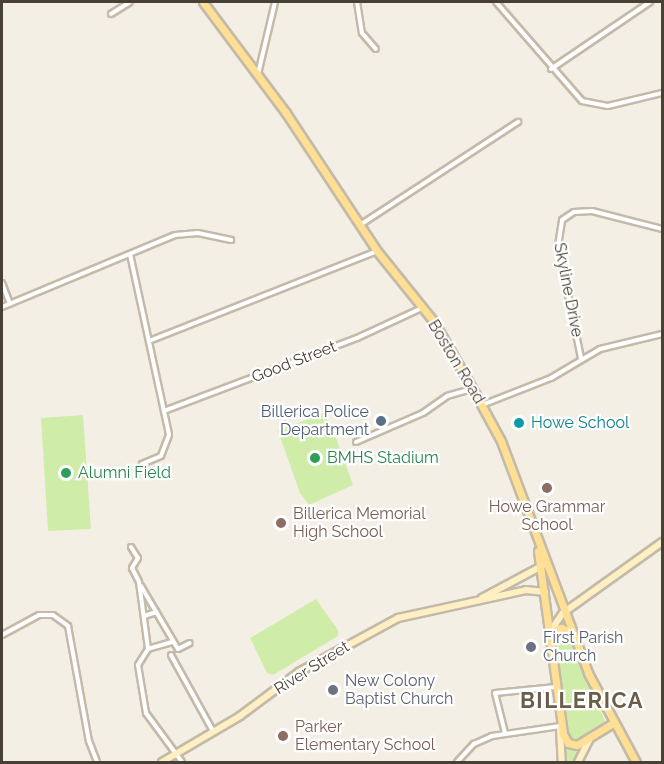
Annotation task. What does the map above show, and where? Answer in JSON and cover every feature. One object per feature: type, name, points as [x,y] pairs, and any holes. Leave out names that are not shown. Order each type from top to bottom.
[{"type":"main road","name":"Boston Road","points":[[203,2],[258,75],[359,226],[423,308],[473,389],[501,441],[535,533],[544,567],[571,632],[612,723],[636,762]]},
{"type":"main road","points":[[550,632],[563,613],[663,542]]},
{"type":"main road","points":[[544,567],[562,762]]},
{"type":"main road","name":"River Street","points":[[474,602],[544,567]]},
{"type":"main road","name":"River Street","points":[[162,762],[213,732],[299,672],[398,618],[526,590],[545,591]]},
{"type":"main road","points":[[550,632],[561,628],[571,632]]},
{"type":"main road","points":[[560,726],[571,745],[590,738],[612,723]]},
{"type":"main road","points":[[578,762],[590,738]]},
{"type":"street","points":[[111,14],[130,2]]},
{"type":"street","points":[[258,75],[275,2]]},
{"type":"street","points":[[357,2],[362,33],[376,49]]},
{"type":"street","points":[[496,2],[576,98],[594,105],[663,93]]},
{"type":"street","points":[[551,69],[650,2]]},
{"type":"street","points":[[359,226],[518,122]]},
{"type":"street","name":"Skyline Drive","points":[[581,358],[558,246],[562,220],[574,212],[592,211],[663,229]]},
{"type":"street","points":[[2,307],[184,233],[231,240]]},
{"type":"street","points":[[148,341],[377,251]]},
{"type":"street","points":[[130,254],[164,411],[168,444],[161,456],[142,464]]},
{"type":"street","points":[[2,283],[10,304]]},
{"type":"street","name":"Good Street","points":[[164,411],[357,338],[423,308]]},
{"type":"street","points":[[482,405],[551,378],[581,358],[600,349],[663,334]]},
{"type":"street","points":[[356,442],[423,413],[447,396],[473,389]]},
{"type":"street","points":[[132,547],[138,558],[132,568],[172,642],[178,649],[190,643]]},
{"type":"street","points":[[139,582],[148,649],[138,665],[146,713],[182,762]]},
{"type":"street","points":[[144,616],[156,612]]},
{"type":"street","points":[[2,635],[39,615],[53,615],[68,626],[89,741],[97,762]]},
{"type":"street","points":[[148,649],[172,642]]},
{"type":"street","points":[[171,655],[213,732]]},
{"type":"street","points":[[505,733],[495,693],[556,687]]},
{"type":"street","points":[[457,762],[474,744],[505,733],[560,726]]},
{"type":"green space","name":"BMHS Stadium","points":[[323,413],[331,424],[353,485],[309,505],[300,493],[278,431]]},
{"type":"green space","name":"Alumni Field","points":[[83,415],[91,529],[48,531],[41,418]]},
{"type":"green space","points":[[316,599],[338,630],[338,636],[273,675],[267,673],[250,638]]},
{"type":"green space","points":[[557,633],[567,635],[605,721],[582,741],[574,762],[565,762]]},
{"type":"place","name":"Billerica Police Department","points":[[381,421]]},
{"type":"place","name":"Howe School","points":[[519,423]]},
{"type":"place","name":"BMHS Stadium","points":[[315,458]]},
{"type":"place","name":"Alumni Field","points":[[66,473]]},
{"type":"place","name":"Howe Grammar School","points":[[547,488]]},
{"type":"place","name":"Billerica Memorial High School","points":[[281,523]]},
{"type":"place","name":"First Parish Church","points":[[531,647]]},
{"type":"place","name":"New Colony Baptist Church","points":[[333,690]]},
{"type":"place","name":"Parker Elementary School","points":[[283,736]]},
{"type":"district","name":"BILLERICA","points":[[582,701]]}]
